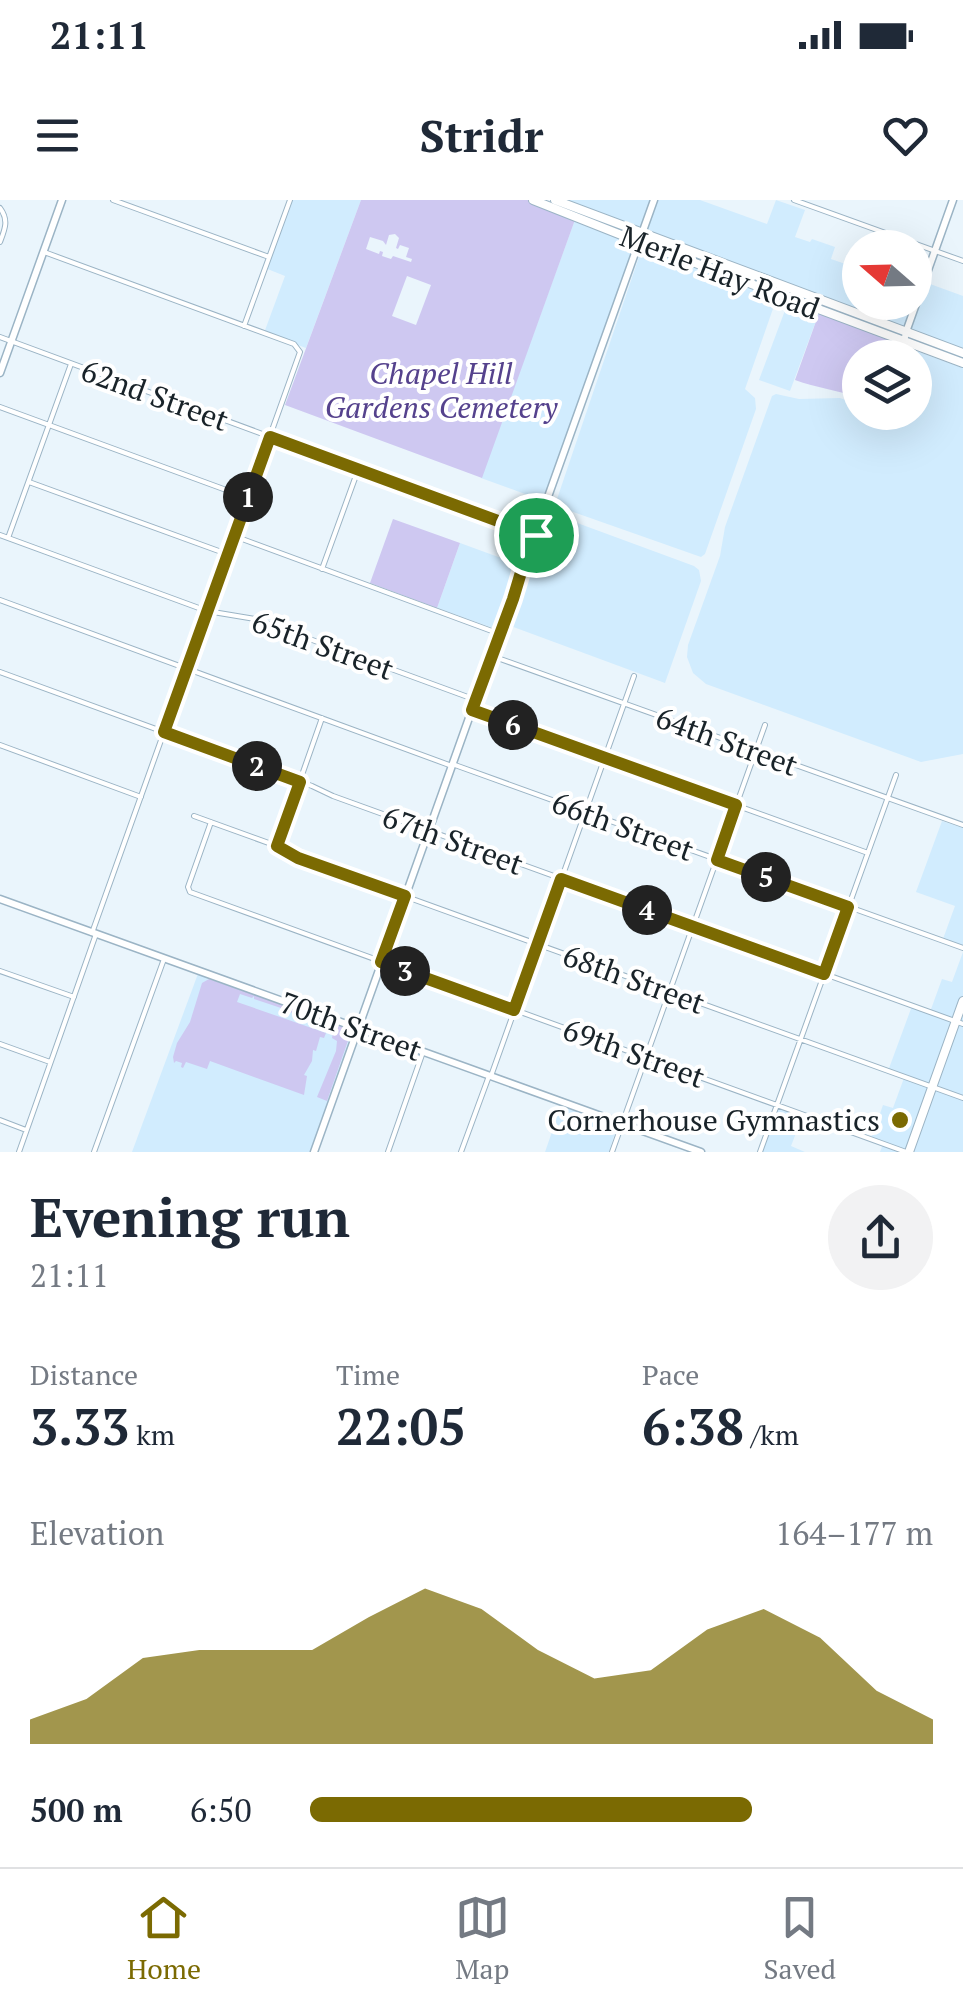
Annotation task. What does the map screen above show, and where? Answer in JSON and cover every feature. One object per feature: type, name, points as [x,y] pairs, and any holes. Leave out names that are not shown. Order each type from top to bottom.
[{"type":"main road","name":"Merle Hay Road","points":[[533,200],[905,337],[963,363]]},
{"type":"main road","name":"Merle Hay Road","points":[[555,200],[641,238]]},
{"type":"main road","name":"Merle Hay Road","points":[[905,337],[963,353]]},
{"type":"main road","points":[[908,1152],[959,1023],[963,1002]]},
{"type":"street","points":[[0,373],[62,200]]},
{"type":"street","points":[[114,200],[269,257]]},
{"type":"street","points":[[244,326],[290,200]]},
{"type":"street","points":[[314,1152],[472,710],[531,561],[528,556],[654,200]]},
{"type":"street","points":[[794,200],[963,262]]},
{"type":"street","points":[[905,337],[953,200]]},
{"type":"street","points":[[0,208],[6,219],[0,242]]},
{"type":"street","points":[[19,1152],[299,356],[299,348],[294,344],[44,252]]},
{"type":"street","name":"62nd Street","points":[[0,337],[536,535]]},
{"type":"street","points":[[8,538],[72,364]]},
{"type":"street","points":[[0,407],[248,498]]},
{"type":"street","points":[[322,569],[358,470]]},
{"type":"street","points":[[28,482],[227,554]]},
{"type":"street","name":"65th Street","points":[[0,535],[207,611],[255,619],[476,700]]},
{"type":"street","points":[[234,536],[500,634]]},
{"type":"street","name":"66th Street","points":[[0,600],[963,948]]},
{"type":"street","name":"64th Street","points":[[492,656],[963,825]]},
{"type":"street","name":"67th Street","points":[[0,672],[959,1023]]},
{"type":"street","points":[[462,1152],[634,676]]},
{"type":"street","points":[[472,710],[868,853]]},
{"type":"street","points":[[277,846],[322,718]]},
{"type":"street","points":[[612,1152],[765,725]]},
{"type":"street","points":[[0,746],[141,797]]},
{"type":"street","points":[[760,1152],[896,775]]},
{"type":"street","name":"68th Street","points":[[194,816],[277,846],[298,858],[963,1098]]},
{"type":"street","name":"69th Street","points":[[211,822],[188,887],[192,893],[908,1152]]},
{"type":"street","name":"70th Street","points":[[0,899],[687,1150],[702,1152]]},
{"type":"street","points":[[94,1152],[164,958]]},
{"type":"street","points":[[0,970],[74,997]]},
{"type":"street","points":[[0,1044],[50,1062]]},
{"type":"street","points":[[388,1152],[423,1052]]},
{"type":"street","points":[[0,1120],[26,1130]]},
{"type":"shaded area","points":[[289,200],[361,200],[306,348],[264,333],[285,276],[265,268]]},
{"type":"shaded area","points":[[555,200],[700,200],[767,224],[776,200],[805,210],[795,237],[835,247],[831,259],[842,263],[842,308]]},
{"type":"shaded area","points":[[576,217],[639,242],[547,502],[481,478]]},
{"type":"shaded area","points":[[648,250],[776,300],[745,389],[755,398],[756,409],[701,557],[559,507],[556,502],[640,254]]},
{"type":"shaded area","points":[[932,285],[963,296],[963,353],[875,320],[932,320]]},
{"type":"shaded area","points":[[792,303],[819,313],[790,391],[759,380],[787,305]]},
{"type":"shaded area","points":[[932,357],[963,368],[963,754],[921,762],[706,684],[693,673],[687,657],[720,556],[725,527],[772,396],[840,398],[842,430],[932,430]]},
{"type":"shaded area","points":[[555,517],[699,570],[701,581],[665,683],[508,625],[548,523]]},
{"type":"shaded area","points":[[460,543],[520,565],[496,629],[437,608]]},
{"type":"shaded area","points":[[942,821],[963,828],[963,947],[943,939],[955,906],[916,892]]},
{"type":"shaded area","points":[[963,952],[963,1152],[880,1152],[883,1144],[871,1139],[883,1105],[893,1108],[904,1078],[888,1071],[912,1006],[930,1012],[942,979],[952,982]]},
{"type":"shaded area","points":[[199,971],[357,1028],[314,1152],[132,1152]]},
{"type":"shaded area","points":[[777,1105],[803,1115],[791,1146],[805,1152],[760,1152]]},
{"type":"shaded area","points":[[561,1106],[617,1126],[609,1152],[545,1152]]},
{"type":"green space","name":"Chapel Hill Gardens Cemetery","points":[[361,200],[533,200],[576,217],[482,478],[285,405]],"holes":[[[389,235],[399,238],[396,248],[409,248],[406,257],[411,262],[366,249],[370,237],[386,245]],[[407,276],[431,285],[416,325],[392,316]]]},
{"type":"green space","points":[[819,313],[889,340],[842,340],[842,393],[795,380]]},
{"type":"green space","points":[[393,519],[460,543],[437,608],[370,583]]},
{"type":"green space","points":[[209,979],[349,1029],[327,1101],[317,1097],[336,1051],[333,1033],[254,996],[240,994],[237,1002],[326,1033],[313,1050],[304,1075],[304,1095],[210,1061],[207,1069],[186,1062],[183,1068],[182,1063],[174,1063],[177,1043],[190,1022],[202,983]]},
{"type":"place","name":"Cornerhouse Gymnastics","points":[[900,1120]]},
{"type":"route","points":[[270,437],[536,535],[472,710],[736,805],[717,860],[848,907],[824,974],[561,879],[514,1010],[381,962],[405,896],[298,858],[277,846],[300,782],[164,732],[270,437]]}]
